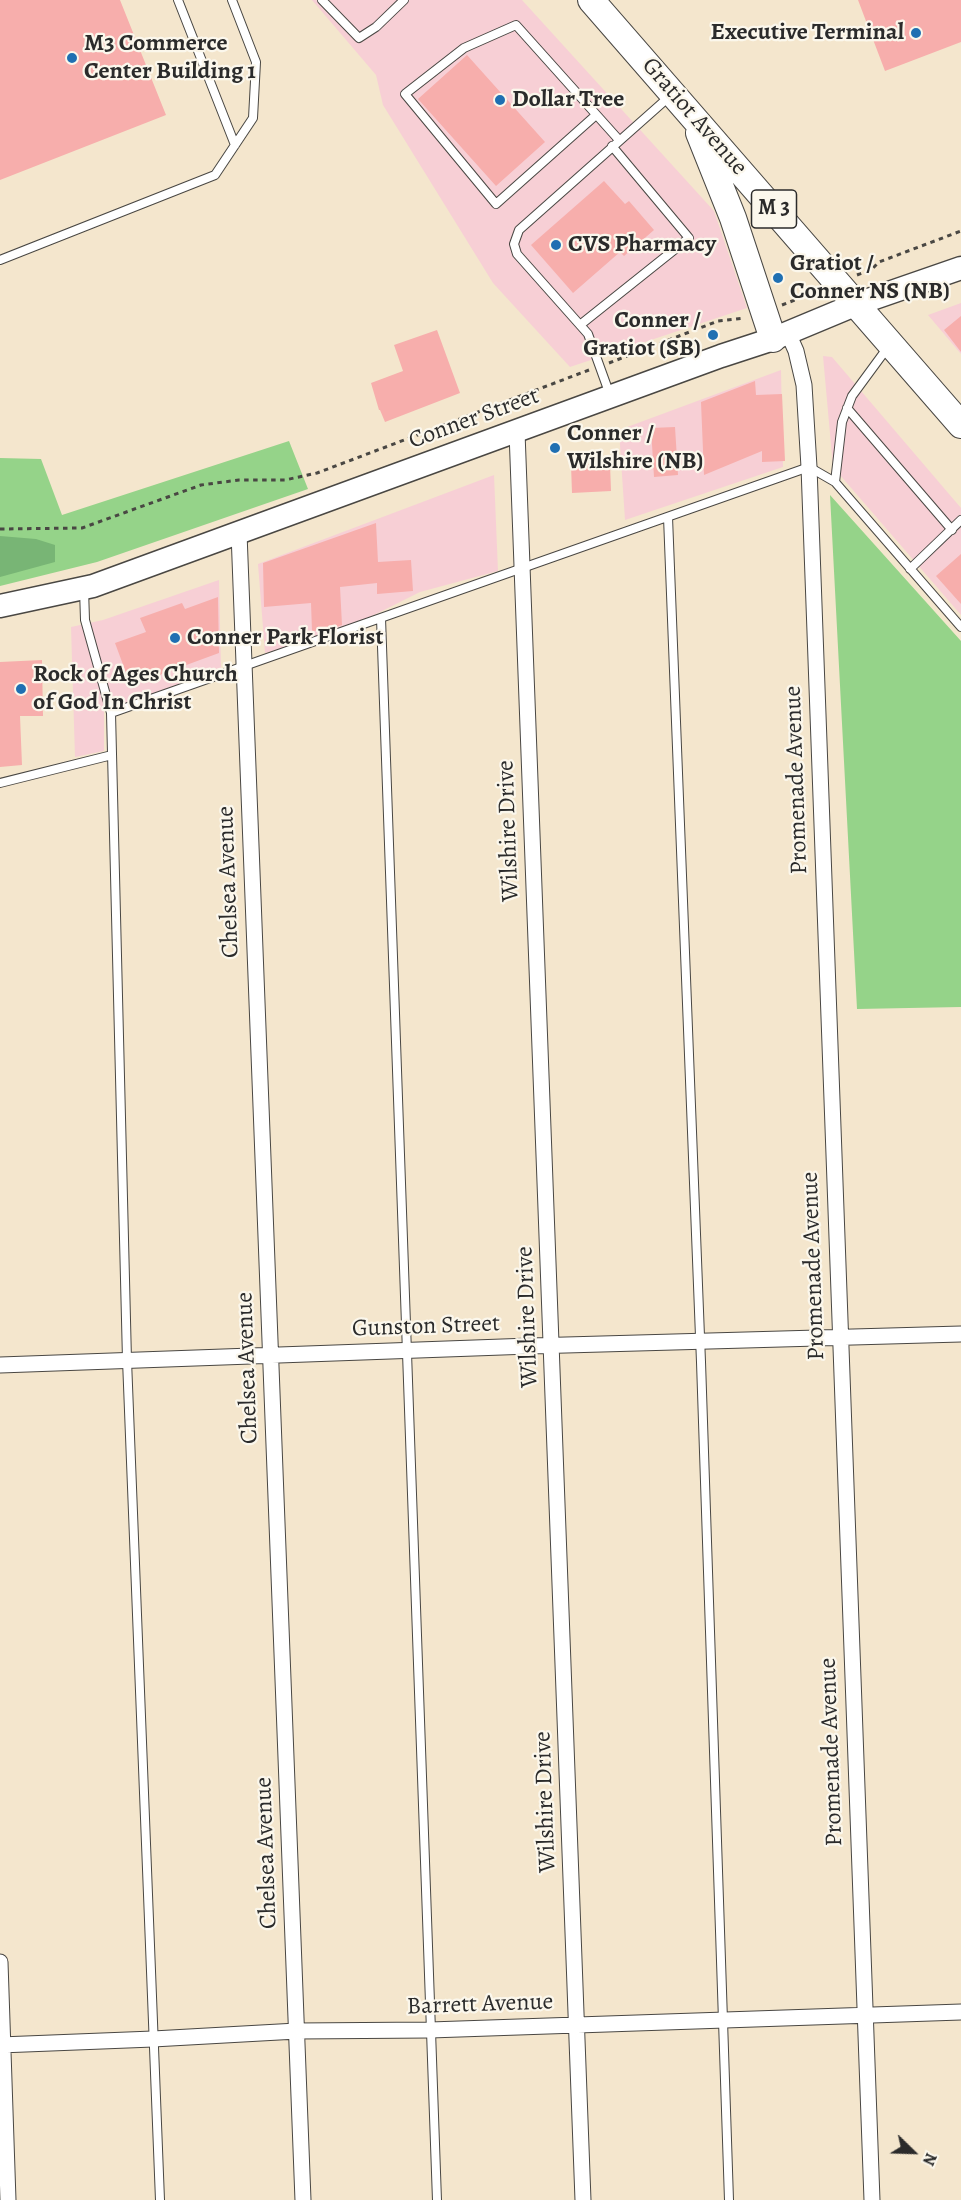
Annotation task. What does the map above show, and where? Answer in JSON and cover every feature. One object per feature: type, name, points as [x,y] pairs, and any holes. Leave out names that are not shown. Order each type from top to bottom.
[{"type":"main road","name":"Gratiot Avenue","points":[[591,0],[961,424]]},
{"type":"main road","points":[[691,113],[780,336]]},
{"type":"main road","name":"Conner Street","points":[[0,606],[83,588],[517,432],[780,336],[857,304],[961,268]]},
{"type":"street","name":"Promenade Avenue","points":[[780,336],[796,351],[804,385],[809,467],[872,2200]]},
{"type":"street","name":"Wilshire Drive","points":[[517,432],[583,2200]]},
{"type":"street","name":"Chelsea Avenue","points":[[239,533],[303,2200]]},
{"type":"street","name":"Gunston Street","points":[[0,1365],[961,1334]]},
{"type":"street","points":[[0,1962],[8,2200]]},
{"type":"street","name":"Barrett Avenue","points":[[1,2045],[297,2031],[430,2030],[961,2012]]},
{"type":"lane","points":[[178,0],[235,145]]},
{"type":"lane","points":[[0,260],[215,175],[253,118],[256,62],[231,0]]},
{"type":"lane","points":[[322,0],[359,38],[376,27],[404,0]]},
{"type":"lane","points":[[596,115],[496,204],[405,94],[464,48],[516,25],[619,140]]},
{"type":"lane","points":[[611,397],[588,334],[517,254],[514,244],[519,230],[673,93]]},
{"type":"lane","points":[[580,325],[689,238],[612,146]]},
{"type":"lane","points":[[835,482],[842,422],[847,408],[852,396],[891,344]]},
{"type":"lane","points":[[847,408],[952,530]]},
{"type":"lane","points":[[111,713],[809,467],[835,482],[961,627]]},
{"type":"lane","points":[[668,517],[700,1342],[729,2200]]},
{"type":"lane","points":[[910,568],[961,520]]},
{"type":"lane","points":[[83,588],[85,620],[111,713],[128,1360],[160,2200]]},
{"type":"lane","points":[[381,618],[436,2200]]},
{"type":"lane","points":[[0,783],[112,755]]},
{"type":"path","points":[[872,269],[879,262],[961,231]]},
{"type":"path","points":[[779,306],[802,298]]},
{"type":"path","points":[[0,529],[82,528],[201,484],[238,480],[285,480],[317,473],[718,321],[747,317]]},
{"type":"shaded area","points":[[312,0],[522,0],[714,211],[747,308],[570,367],[493,283],[383,105],[376,75]]},
{"type":"shaded area","points":[[961,303],[961,354],[928,315]]},
{"type":"shaded area","points":[[823,356],[832,357],[961,508],[961,615],[833,467]]},
{"type":"shaded area","points":[[781,370],[783,467],[625,520],[619,430]]},
{"type":"shaded area","points":[[494,475],[498,571],[420,592],[338,633],[265,653],[258,564]]},
{"type":"shaded area","points":[[219,580],[221,669],[104,711],[104,751],[75,757],[71,627],[103,620]]},
{"type":"green space","points":[[289,441],[308,489],[97,562],[0,586],[0,458],[41,459],[62,515]]},
{"type":"green space","points":[[830,495],[961,641],[961,1007],[857,1009]]},
{"type":"green space","points":[[0,536],[36,539],[55,545],[55,562],[0,577]]},
{"type":"building","name":"M3 Commerce Center Building 1","points":[[0,0],[120,0],[166,115],[0,180]]},
{"type":"building","name":"Executive Terminal","points":[[858,0],[961,0],[961,42],[885,71]]},
{"type":"building","points":[[467,55],[545,142],[496,186],[418,99]]},
{"type":"building","points":[[604,181],[625,204],[629,201],[654,230],[624,256],[620,252],[573,293],[531,245]]},
{"type":"building","points":[[961,316],[961,352],[944,330]]},
{"type":"building","points":[[437,330],[460,393],[385,422],[371,383],[403,371],[394,345]]},
{"type":"building","points":[[755,381],[756,395],[782,394],[785,461],[762,462],[762,451],[704,475],[701,402]]},
{"type":"building","points":[[675,427],[678,475],[654,477],[651,428]]},
{"type":"building","points":[[610,464],[611,491],[572,493],[571,465]]},
{"type":"building","points":[[376,523],[378,562],[411,560],[413,591],[377,594],[377,583],[340,587],[342,625],[329,630],[312,631],[311,603],[264,607],[263,563]]},
{"type":"building","points":[[961,554],[961,604],[936,576]]},
{"type":"building","name":"Conner Park Florist","points":[[218,597],[219,653],[151,678],[148,670],[128,678],[115,643],[146,632],[140,618],[182,603],[185,609]]},
{"type":"building","name":"Rock of Ages Church of God In Christ","points":[[42,660],[43,716],[20,716],[22,765],[0,767],[0,662]]},
{"type":"place","name":"Executive Terminal","points":[[916,33]]},
{"type":"place","name":"M3 Commerce Center Building 1","points":[[72,58]]},
{"type":"place","name":"Dollar Tree","points":[[500,100]]},
{"type":"place","name":"CVS Pharmacy","points":[[556,245]]},
{"type":"place","name":"Gratiot / Conner NS (NB)","points":[[778,278]]},
{"type":"place","name":"Conner / Gratiot (SB)","points":[[713,335]]},
{"type":"place","name":"Conner / Wilshire (NB)","points":[[555,448]]},
{"type":"place","name":"Conner Park Florist","points":[[175,638]]},
{"type":"place","name":"Rock of Ages Church of God In Christ","points":[[21,689]]}]
